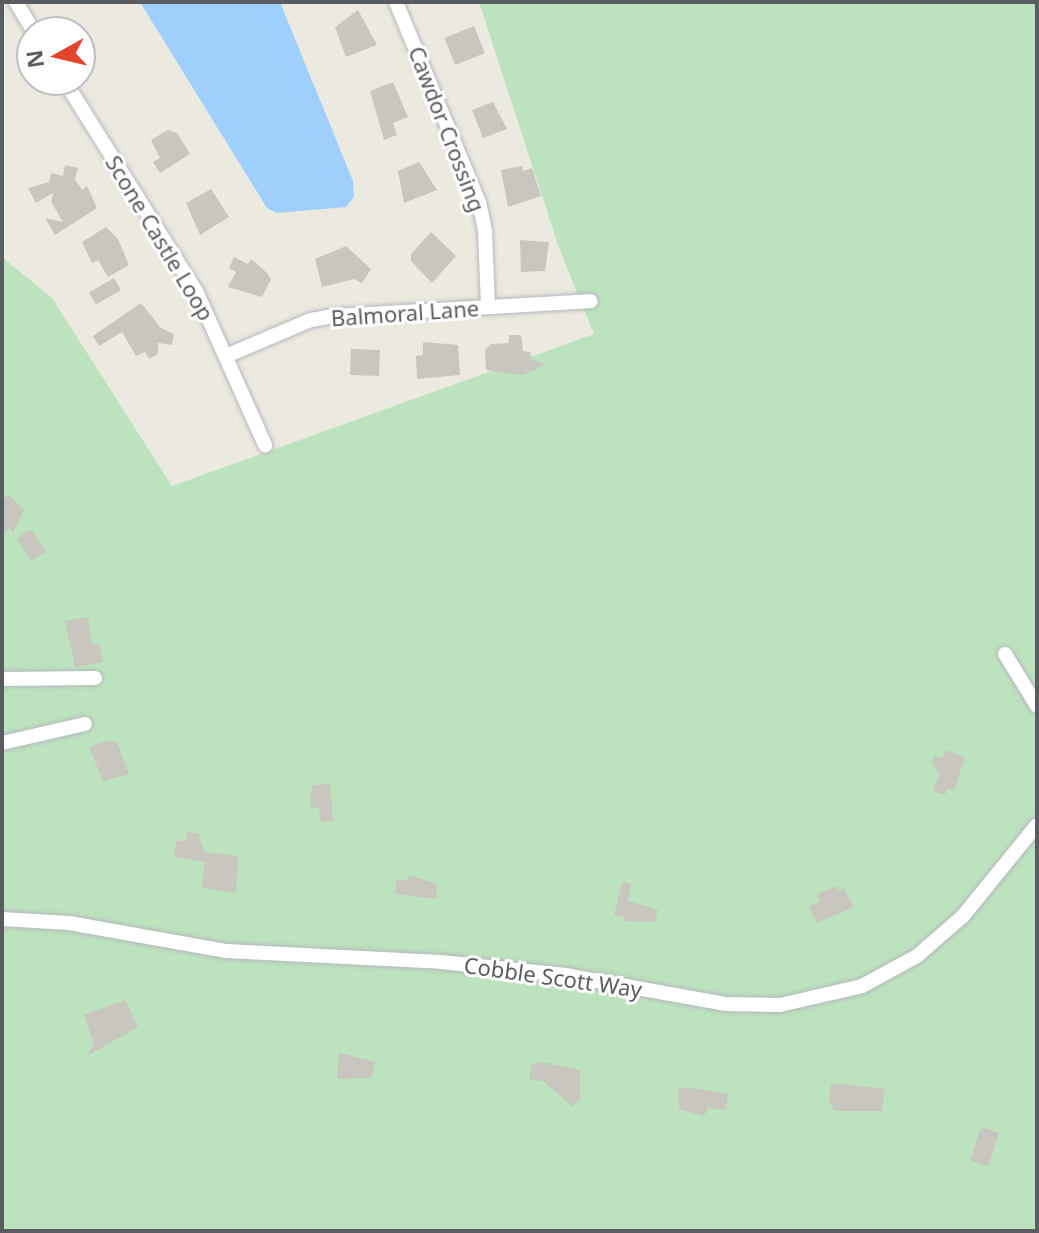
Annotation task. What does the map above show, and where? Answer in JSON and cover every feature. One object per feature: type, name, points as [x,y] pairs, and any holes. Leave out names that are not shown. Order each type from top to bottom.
[{"type":"street","name":"Cawdor Crossing","points":[[396,2],[479,202],[488,307]]},
{"type":"street","name":"Scone Castle Loop","points":[[74,96],[197,293],[265,445]]},
{"type":"street","name":"Balmoral Lane","points":[[226,356],[311,320],[591,301]]},
{"type":"street","points":[[1005,654],[1037,706]]},
{"type":"street","points":[[2,679],[95,678]]},
{"type":"street","points":[[2,743],[85,724]]},
{"type":"street","name":"Cobble Scott Way","points":[[2,919],[69,923],[226,951],[441,962],[565,975],[726,1004],[780,1005],[862,986],[917,956],[963,916],[1037,825]]},
{"type":"green space","points":[[479,2],[1037,2],[1037,1231],[2,1231],[2,257],[52,298],[172,486],[594,334],[559,248]]},
{"type":"water","points":[[140,2],[280,2],[353,181],[354,197],[346,207],[277,213],[267,208]]},
{"type":"building","points":[[358,10],[377,45],[346,57],[335,27]]},
{"type":"building","points":[[474,26],[485,53],[455,65],[444,38]]},
{"type":"building","points":[[393,82],[408,117],[393,123],[397,135],[384,140],[370,91]]},
{"type":"building","points":[[493,102],[507,129],[483,138],[472,110]]},
{"type":"building","points":[[168,130],[177,133],[190,154],[160,173],[153,162],[160,158],[151,140]]},
{"type":"building","points":[[419,162],[437,190],[404,203],[398,171]]},
{"type":"building","points":[[65,165],[78,168],[75,179],[82,190],[87,186],[97,208],[55,235],[45,218],[63,222],[51,202],[53,193],[36,203],[28,188],[49,182],[51,173],[63,176]]},
{"type":"building","points":[[522,166],[523,171],[532,168],[541,196],[508,207],[501,170]]},
{"type":"building","points":[[211,189],[229,217],[200,235],[186,203]]},
{"type":"building","points":[[106,227],[118,239],[129,265],[108,277],[98,260],[92,263],[82,242]]},
{"type":"building","points":[[431,232],[456,256],[432,283],[411,261],[411,254]]},
{"type":"building","points":[[520,240],[549,242],[545,271],[521,272]]},
{"type":"building","points":[[346,246],[371,269],[362,283],[354,279],[322,287],[315,259]]},
{"type":"building","points":[[234,257],[248,264],[251,259],[271,279],[262,297],[228,287],[236,272],[229,268]]},
{"type":"building","points":[[114,278],[121,290],[96,305],[89,292]]},
{"type":"building","points":[[141,303],[161,328],[174,334],[172,345],[158,343],[158,354],[149,359],[145,352],[136,356],[122,332],[99,346],[93,336]]},
{"type":"building","points":[[509,335],[521,335],[523,351],[530,352],[532,360],[547,364],[523,375],[486,370],[485,350],[491,344],[509,343]]},
{"type":"building","points":[[423,342],[458,345],[460,375],[417,379],[416,356],[423,355]]},
{"type":"building","points":[[351,349],[380,350],[379,376],[350,375]]},
{"type":"building","points":[[9,495],[24,510],[13,533],[10,528],[2,533],[2,500]]},
{"type":"building","points":[[31,529],[46,552],[31,561],[17,538]]},
{"type":"building","points":[[88,617],[92,644],[99,643],[103,662],[75,667],[65,621]]},
{"type":"building","points":[[108,741],[117,742],[129,774],[103,781],[89,747]]},
{"type":"building","points":[[946,750],[965,757],[954,791],[947,788],[945,795],[933,791],[939,775],[932,762],[934,756],[942,759]]},
{"type":"building","points":[[330,784],[333,821],[321,822],[319,808],[311,808],[310,794],[313,785]]},
{"type":"building","points":[[187,832],[198,833],[204,852],[238,856],[236,893],[202,888],[205,862],[174,857],[176,841],[187,840]]},
{"type":"building","points":[[409,875],[437,884],[436,899],[395,894],[397,879],[408,881]]},
{"type":"building","points":[[622,882],[631,884],[628,901],[658,910],[655,922],[624,921],[625,917],[614,915]]},
{"type":"building","points":[[836,886],[839,891],[844,888],[854,907],[817,923],[809,907],[820,901],[817,894]]},
{"type":"building","points":[[125,1000],[138,1027],[87,1056],[94,1044],[84,1015]]},
{"type":"building","points":[[339,1053],[375,1062],[371,1078],[337,1079]]},
{"type":"building","points":[[542,1062],[580,1070],[580,1100],[572,1106],[543,1081],[529,1079],[532,1064]]},
{"type":"building","points":[[831,1083],[885,1089],[882,1111],[835,1111],[829,1101]]},
{"type":"building","points":[[689,1087],[728,1094],[726,1110],[708,1108],[704,1116],[679,1109],[678,1089]]},
{"type":"building","points":[[981,1127],[999,1133],[988,1166],[970,1160]]}]
